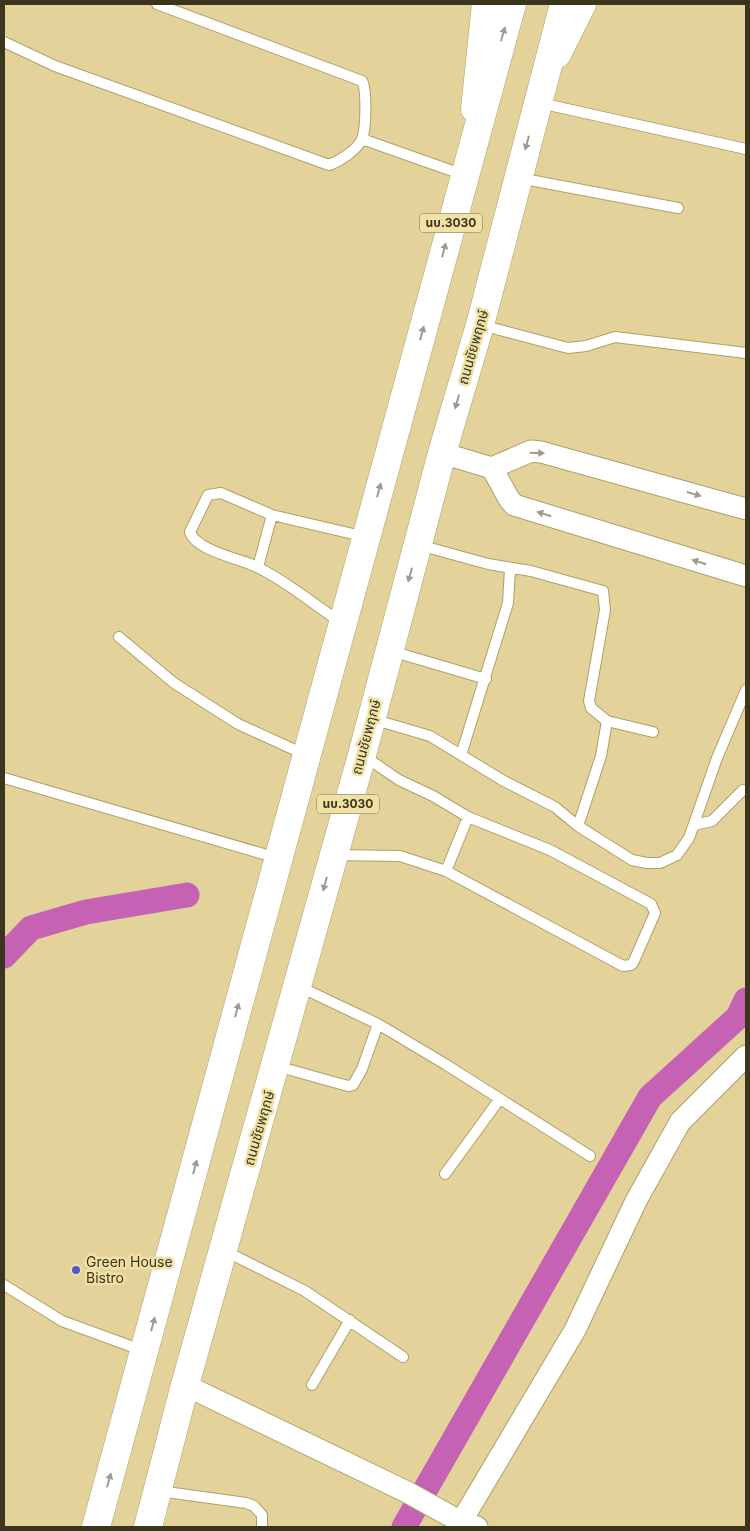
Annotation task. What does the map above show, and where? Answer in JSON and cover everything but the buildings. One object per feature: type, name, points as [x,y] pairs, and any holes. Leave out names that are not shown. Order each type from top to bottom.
[{"type":"main road","points":[[471,148],[486,4]]},
{"type":"main road","name":"นบ.3030","points":[[96,1527],[471,148],[512,4]]},
{"type":"main road","name":"ถนนชัยพฤกษ์","points":[[148,1527],[185,1385],[362,755],[442,453],[480,325],[564,4]]},
{"type":"main road","points":[[542,91],[582,4]]},
{"type":"street","points":[[442,453],[492,468],[531,451],[541,452],[746,509]]},
{"type":"street","points":[[492,468],[508,499],[514,505],[746,576]]},
{"type":"street","points":[[185,1385],[407,1492],[461,1523],[575,1330],[636,1201],[680,1122],[746,1056]]},
{"type":"lane","points":[[4,42],[54,66],[329,165],[341,161],[362,139],[366,95],[362,81],[157,4]]},
{"type":"lane","points":[[542,91],[746,149]]},
{"type":"lane","points":[[362,139],[464,175]]},
{"type":"lane","points":[[518,178],[678,208]]},
{"type":"lane","points":[[480,325],[568,348],[586,346],[615,337],[746,353]]},
{"type":"lane","points":[[343,624],[258,567],[205,547],[192,538],[190,532],[208,495],[221,493],[240,499],[272,515],[366,537]]},
{"type":"lane","points":[[258,567],[272,515]]},
{"type":"lane","points":[[418,545],[510,569],[531,571],[603,591],[605,610],[589,701],[591,708],[607,720],[653,732]]},
{"type":"lane","points":[[461,755],[508,603],[510,569]]},
{"type":"lane","points":[[119,637],[174,684],[230,719],[306,756]]},
{"type":"lane","points":[[389,650],[486,679]]},
{"type":"lane","points":[[371,719],[430,736],[502,780],[555,807],[578,826],[632,860],[660,863],[677,855],[690,838],[717,758],[746,690]]},
{"type":"lane","points":[[578,826],[601,756],[607,720]]},
{"type":"lane","points":[[333,855],[400,856],[446,871],[623,966],[631,965],[633,962],[655,913],[651,904],[550,850],[468,817],[433,796],[399,780],[362,755]]},
{"type":"lane","points":[[4,778],[278,859]]},
{"type":"lane","points":[[694,825],[712,821],[743,790]]},
{"type":"lane","points":[[446,871],[468,817]]},
{"type":"lane","points":[[297,986],[378,1024],[590,1156]]},
{"type":"lane","points":[[276,1066],[348,1086],[353,1085],[362,1069],[378,1024]]},
{"type":"lane","points":[[445,1174],[499,1100]]},
{"type":"lane","points":[[224,1250],[305,1291],[403,1357]]},
{"type":"lane","points":[[4,1285],[62,1321],[145,1351]]},
{"type":"lane","points":[[312,1385],[350,1320]]},
{"type":"lane","points":[[158,1491],[246,1503],[254,1506],[262,1515],[262,1527]]},
{"type":"waterway","points":[[4,956],[31,928],[86,912],[187,895]]},
{"type":"waterway","points":[[404,1527],[650,1097],[738,1017],[746,1000]]},
{"type":"place","name":"Green House Bistro","points":[[76,1270]]}]
